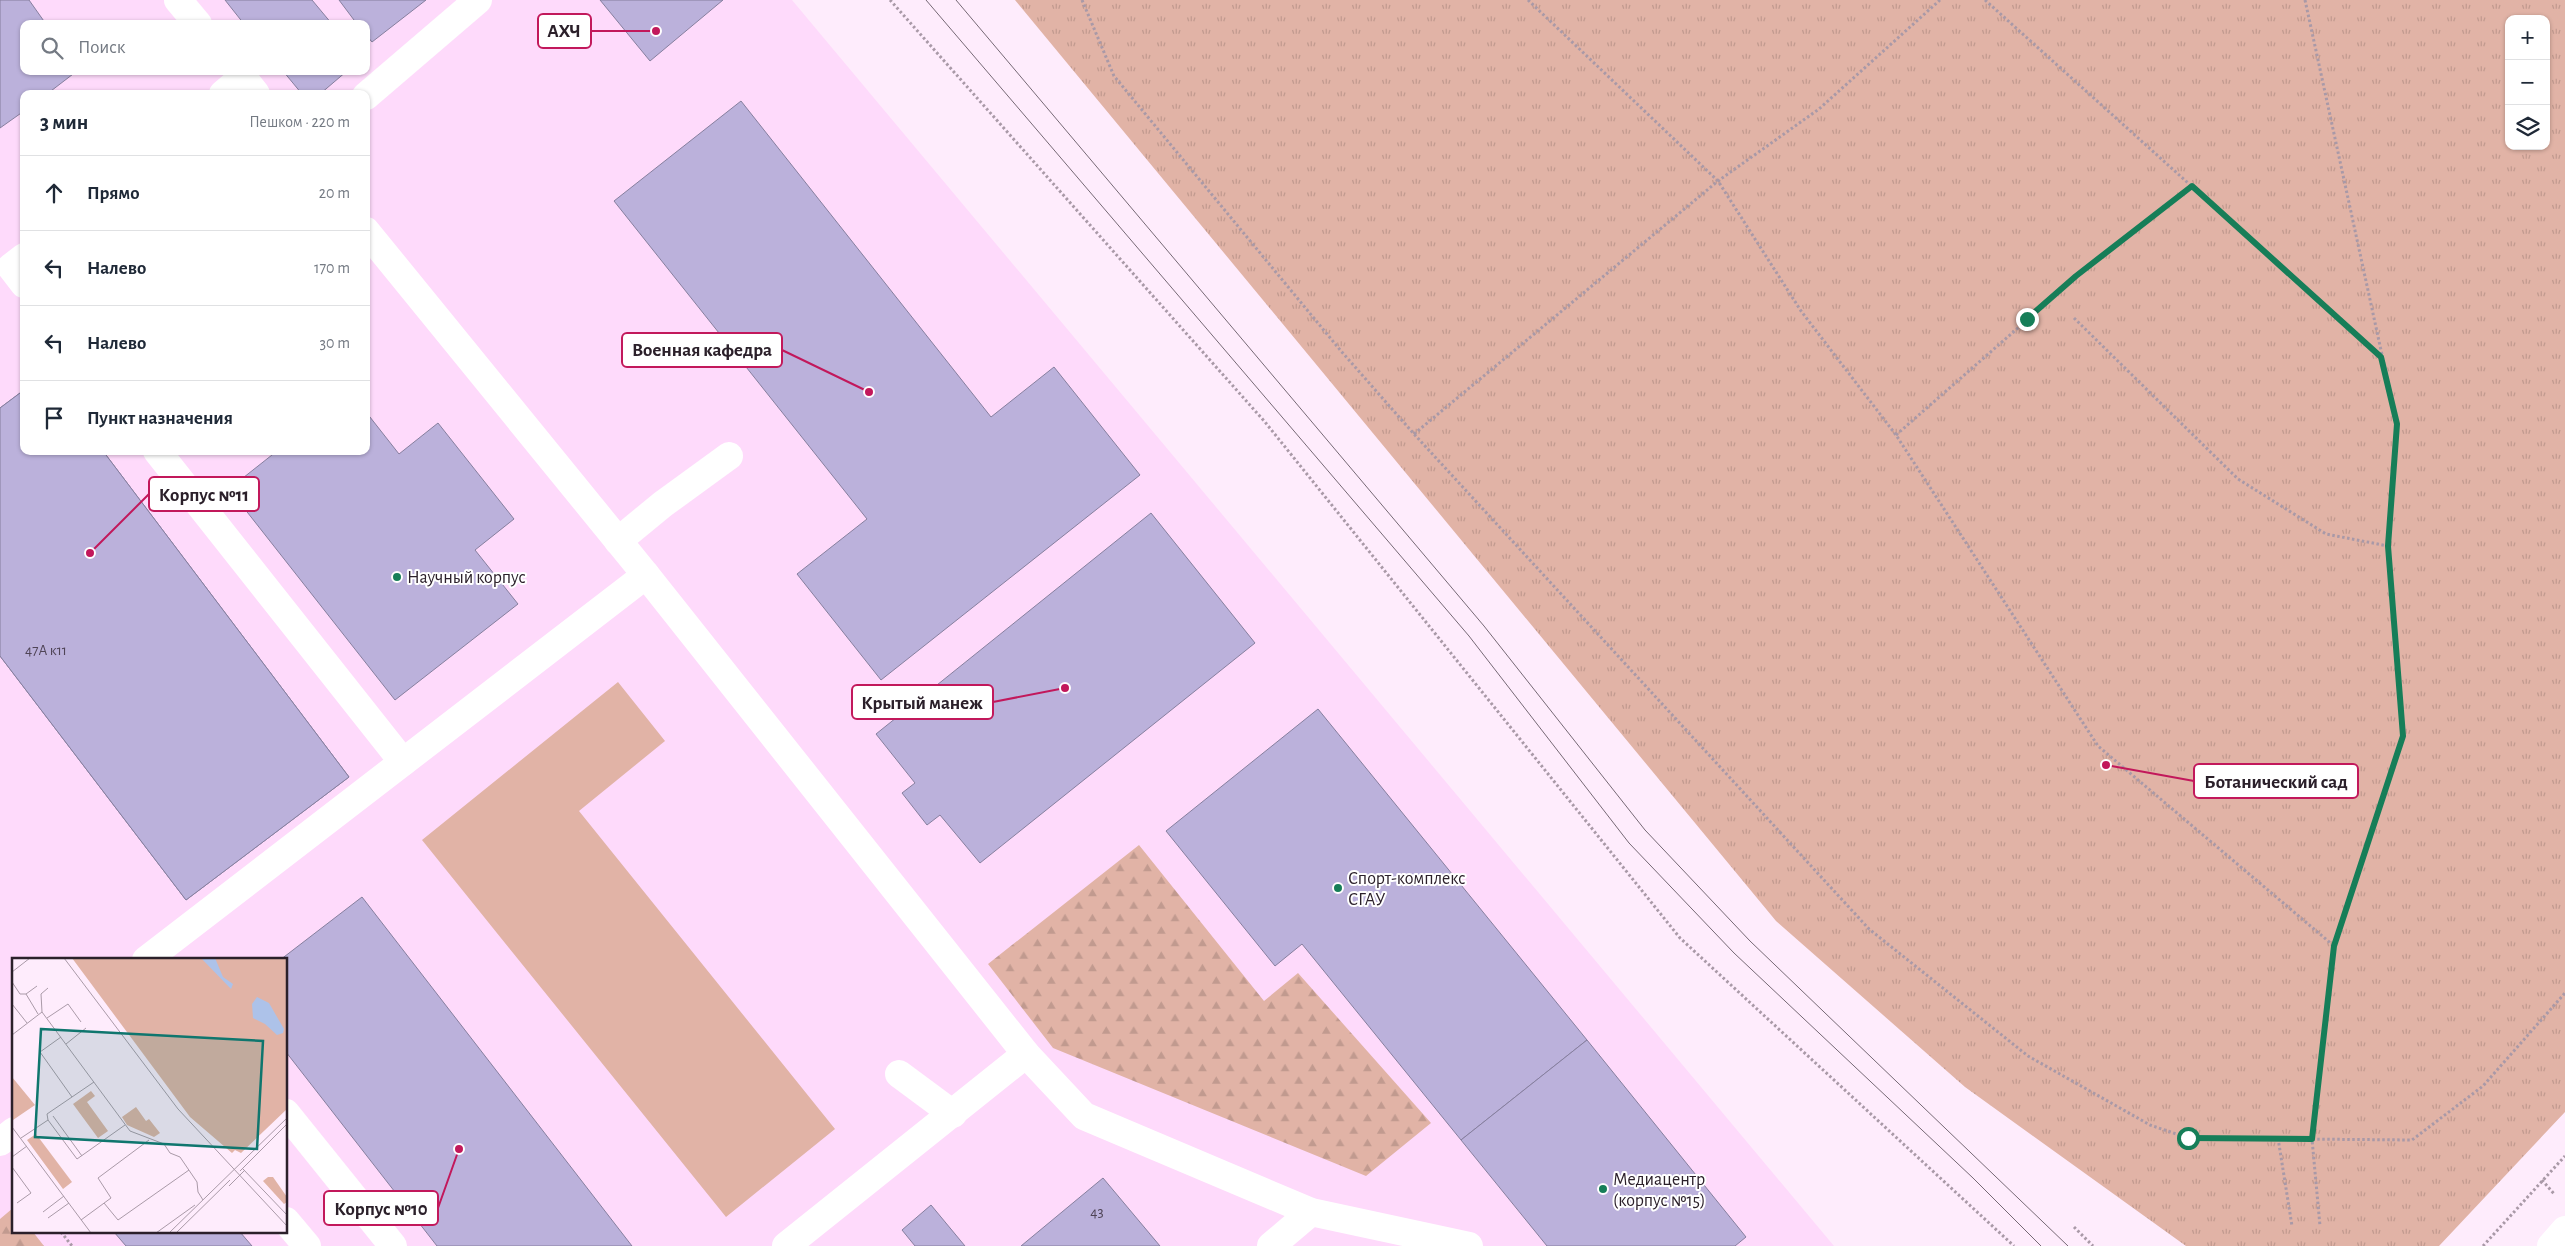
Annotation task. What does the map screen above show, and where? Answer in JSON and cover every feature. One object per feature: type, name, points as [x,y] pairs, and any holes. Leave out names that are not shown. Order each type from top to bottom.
[{"type":"main road","points":[[178,0],[195,20]]},
{"type":"main road","points":[[370,93],[478,0]]},
{"type":"main road","points":[[370,236],[646,575],[1026,1054],[1084,1116],[1311,1212],[1469,1246]]},
{"type":"main road","points":[[20,260],[11,267],[20,279]]},
{"type":"main road","points":[[160,455],[404,762]]},
{"type":"main road","points":[[618,541],[729,456]]},
{"type":"main road","points":[[149,958],[646,575]]},
{"type":"main road","points":[[786,1246],[1026,1054]]},
{"type":"main road","points":[[899,1074],[953,1114]]},
{"type":"main road","points":[[288,1115],[393,1246]]},
{"type":"main road","points":[[0,1142],[12,1133]]},
{"type":"main road","points":[[1271,1246],[1311,1212]]},
{"type":"main road","points":[[288,1223],[307,1246]]},
{"type":"main road","points":[[2551,1246],[2565,1230]]},
{"type":"path","points":[[890,0],[1265,422],[1680,938],[2014,1246]]},
{"type":"path","points":[[1082,0],[1114,76],[1341,351],[1414,434],[1869,929],[2028,1056],[2150,1124],[2188,1138],[2412,1140],[2483,1086],[2565,993]]},
{"type":"path","points":[[1528,0],[1718,182],[1801,311],[1896,435],[2098,746],[2334,946]]},
{"type":"path","points":[[1414,434],[1718,182],[1819,109],[1940,0]]},
{"type":"path","points":[[1985,0],[2381,357]]},
{"type":"path","points":[[2305,0],[2397,424],[2388,546],[2403,736],[2334,946],[2312,1139],[2320,1226]]},
{"type":"path","points":[[1896,435],[2076,276],[2192,186]]},
{"type":"path","points":[[2074,318],[2238,479],[2326,534],[2388,546]]},
{"type":"path","points":[[2278,1138],[2292,1226]]},
{"type":"path","points":[[2483,1246],[2565,1156]]},
{"type":"path","points":[[2542,1180],[2558,1199]]},
{"type":"path","points":[[2074,1227],[2093,1246]]},
{"type":"path","points":[[63,1234],[72,1246]]},
{"type":"shaded area","points":[[0,0],[792,0],[1834,1246],[0,1246]]},
{"type":"green space","points":[[1015,0],[2565,0],[2565,1112],[2439,1246],[2186,1246],[1965,1087],[1776,921]]},
{"type":"green space","points":[[618,682],[665,741],[579,811],[835,1129],[726,1217],[422,840]]},
{"type":"green space","points":[[1139,845],[1264,1001],[1298,973],[1431,1123],[1366,1176],[1053,1048],[988,964]]},
{"type":"green space","points":[[12,1209],[12,1234],[35,1234],[44,1246],[0,1246],[0,1219]]},
{"type":"building","points":[[0,0],[29,0],[43,20],[20,20],[20,75],[72,75],[52,90],[20,90],[20,114],[0,128]]},
{"type":"building","points":[[225,0],[312,0],[329,20],[241,20]]},
{"type":"building","points":[[339,0],[426,0],[372,42],[370,40],[370,20],[354,20]]},
{"type":"building","points":[[600,0],[723,0],[650,61]]},
{"type":"building","points":[[286,75],[342,75],[325,90],[299,90]]},
{"type":"building","points":[[741,101],[991,417],[1054,367],[1140,475],[881,680],[797,574],[867,519],[614,201]]},
{"type":"building","points":[[20,393],[20,455],[106,455],[349,777],[186,900],[0,656],[0,536],[125,691],[183,645],[57,487],[0,533],[0,408]]},
{"type":"building","points":[[20,393],[20,455],[106,455],[349,777],[186,900],[0,656],[0,408]]},
{"type":"building","name":"Научный корпус","points":[[370,417],[399,454],[438,423],[514,519],[475,550],[518,604],[395,700],[229,489],[272,455],[370,455]]},
{"type":"building","points":[[1151,513],[1255,643],[980,863],[940,815],[927,825],[902,793],[915,783],[876,734]]},
{"type":"building","name":"Спорт-комплекс СГАУ","points":[[1318,709],[1587,1040],[1461,1140],[1302,944],[1275,966],[1166,831]]},
{"type":"building","points":[[362,897],[632,1246],[437,1246],[288,1055],[288,958],[283,958]]},
{"type":"building","name":"Медиацентр (корпус №15)","points":[[1587,1040],[1746,1237],[1735,1246],[1547,1246],[1461,1140]]},
{"type":"building","points":[[1103,1178],[1160,1246],[1021,1246]]},
{"type":"building","points":[[931,1205],[965,1246],[915,1246],[902,1230]]},
{"type":"building","points":[[116,1234],[242,1234],[252,1246],[126,1246]]},
{"type":"tram line","points":[[926,0],[1469,636],[1629,843],[1734,953],[1973,1178],[2041,1246]]},
{"type":"tram line","points":[[956,0],[1484,626],[1645,830],[1750,941],[2068,1246]]},
{"type":"place","name":"АХЧ","points":[[656,31]]},
{"type":"place","name":"Военная кафедра","points":[[869,392]]},
{"type":"place","name":"Корпус №11","points":[[90,553]]},
{"type":"place","name":"Научный корпус","points":[[397,577]]},
{"type":"place","name":"Крытый манеж","points":[[1065,688]]},
{"type":"place","name":"Ботанический сад","points":[[2106,765]]},
{"type":"place","name":"Спорт-комплекс СГАУ","points":[[1338,888]]},
{"type":"place","name":"Корпус №10","points":[[459,1149]]},
{"type":"place","name":"Медиацентр (корпус №15)","points":[[1603,1189]]},
{"type":"route","points":[[2027,319],[2076,276],[2192,186],[2381,357],[2397,424],[2388,546],[2403,736],[2334,946],[2312,1139],[2188,1138]]}]
